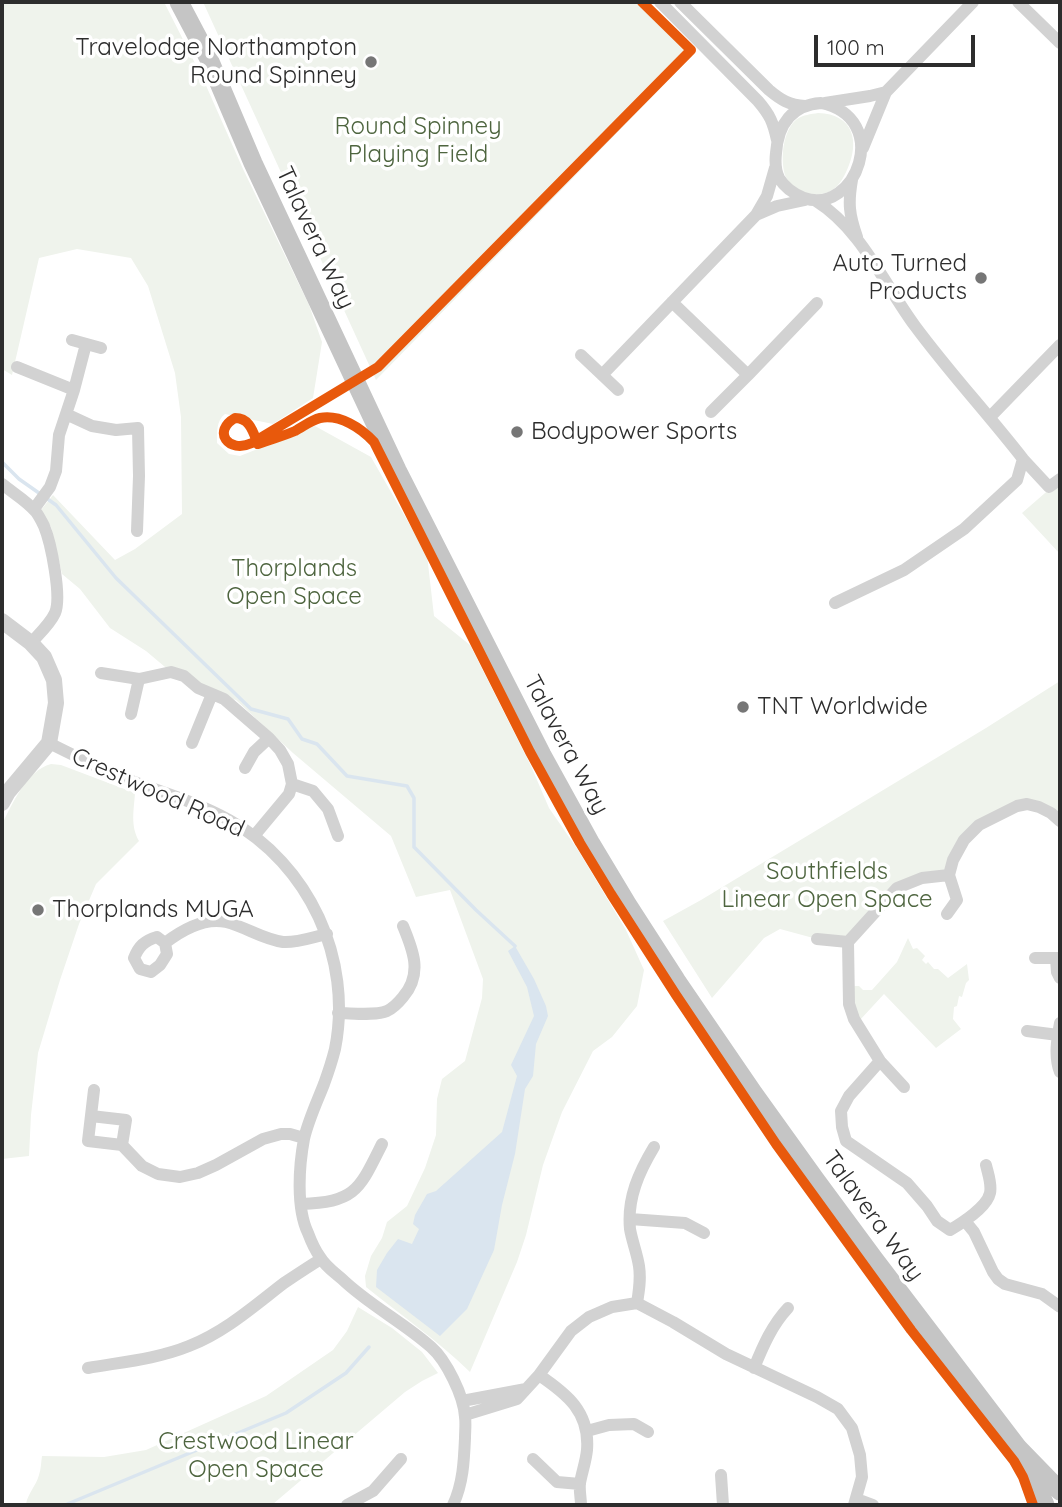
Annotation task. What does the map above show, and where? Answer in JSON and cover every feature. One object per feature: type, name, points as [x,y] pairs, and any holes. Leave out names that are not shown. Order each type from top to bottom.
[{"type":"main road","name":"Talavera Way","points":[[179,2],[208,57],[253,163],[403,482],[535,742],[591,844],[676,980],[874,1259],[1018,1448],[1060,1491]]},
{"type":"main road","name":"Talavera Way","points":[[1018,1448],[1045,1505]]},
{"type":"street","points":[[660,2],[770,115],[777,141]]},
{"type":"street","points":[[680,2],[782,101],[805,106],[886,92]]},
{"type":"street","points":[[860,245],[850,217],[853,176],[886,92],[973,2]]},
{"type":"street","points":[[1018,2],[1060,43]]},
{"type":"street","points":[[821,103],[832,105],[850,119],[860,134],[862,151]]},
{"type":"street","points":[[602,374],[756,215],[767,196],[775,168],[780,131],[789,117],[805,106]]},
{"type":"street","points":[[775,168],[785,186],[836,216],[860,245],[915,326],[1023,459],[1049,487],[1060,479]]},
{"type":"street","points":[[756,215],[777,206],[826,200],[839,194],[853,176]]},
{"type":"street","points":[[672,302],[747,375]]},
{"type":"street","points":[[711,412],[817,303]]},
{"type":"street","points":[[72,340],[101,348]]},
{"type":"street","points":[[34,509],[50,487],[56,471],[59,435],[86,344]]},
{"type":"street","points":[[994,422],[1060,345]]},
{"type":"street","points":[[581,355],[618,390]]},
{"type":"street","points":[[17,367],[74,390]]},
{"type":"street","points":[[66,415],[92,426],[116,430],[138,428],[137,531]]},
{"type":"street","points":[[835,603],[904,570],[964,529],[1017,480],[1023,459]]},
{"type":"street","points":[[2,484],[34,509],[44,525],[57,586],[55,612],[31,643]]},
{"type":"street","points":[[2,621],[31,643],[44,657],[56,690],[49,743],[2,803]]},
{"type":"street","points":[[100,673],[139,679],[171,672],[184,676],[198,688],[225,699],[269,738],[288,764],[292,785],[289,794],[254,836]]},
{"type":"street","points":[[131,714],[139,679]]},
{"type":"street","points":[[192,743],[212,694]]},
{"type":"street","points":[[245,768],[254,752],[269,738]]},
{"type":"street","name":"Crestwood Road","points":[[49,743],[115,774],[229,820],[273,852],[298,880],[317,912],[327,933],[337,975],[338,1013],[334,1052],[304,1138],[300,1183],[306,1230],[321,1259],[355,1291],[433,1348],[451,1375],[465,1415],[464,1456],[459,1492],[453,1505]]},
{"type":"street","points":[[292,785],[313,791],[328,809],[338,836]]},
{"type":"street","points":[[947,914],[957,900],[949,875],[953,860],[964,840],[979,825],[1017,806],[1027,804],[1051,813],[1060,821]]},
{"type":"street","points":[[904,1087],[880,1061],[854,1019],[849,1004],[848,943],[897,888],[922,877],[949,875]]},
{"type":"street","points":[[165,943],[180,932],[204,922],[224,922],[269,940],[288,942],[327,933]]},
{"type":"street","points":[[338,1013],[386,1012],[410,989],[415,971],[414,951],[403,926]]},
{"type":"street","points":[[817,939],[848,943]]},
{"type":"street","points":[[1035,958],[1058,958],[1057,972],[1060,978]]},
{"type":"street","points":[[1027,1031],[1059,1029],[1057,1062],[1060,1072]]},
{"type":"street","points":[[880,1061],[849,1096],[841,1111],[846,1141],[907,1183],[937,1221],[950,1230],[983,1204],[991,1191],[986,1165]]},
{"type":"street","points":[[94,1090],[88,1141],[122,1145],[142,1166],[158,1174],[180,1177],[198,1172],[263,1139],[281,1134],[304,1138]]},
{"type":"street","points":[[90,1116],[125,1120],[122,1145]]},
{"type":"street","points":[[301,1204],[334,1201],[348,1196],[365,1180],[382,1144]]},
{"type":"street","points":[[637,1303],[640,1283],[630,1219],[632,1194],[641,1169],[654,1147]]},
{"type":"street","points":[[630,1219],[685,1223],[704,1233]]},
{"type":"street","points":[[965,1220],[998,1279],[1005,1284],[1042,1294],[1060,1307]]},
{"type":"street","points":[[88,1368],[162,1356],[191,1345],[243,1315],[321,1259]]},
{"type":"street","points":[[465,1415],[517,1399],[579,1323],[597,1312],[637,1303],[726,1354],[838,1409],[852,1428],[860,1454],[862,1477],[855,1502],[873,1505]]},
{"type":"street","points":[[754,1368],[772,1329],[788,1308]]},
{"type":"street","points":[[539,1375],[564,1392],[577,1408],[587,1431],[587,1451],[580,1484],[581,1505]]},
{"type":"street","points":[[462,1401],[526,1389]]},
{"type":"street","points":[[587,1431],[609,1425],[634,1423],[648,1432]]},
{"type":"street","points":[[347,1505],[373,1491],[401,1459]]},
{"type":"street","points":[[533,1459],[557,1482],[580,1484]]},
{"type":"street","points":[[721,1475],[723,1505]]},
{"type":"green space","name":"Thorplands Open Space","points":[[2,2],[164,2],[309,305],[322,342],[313,398],[273,424],[225,414],[217,431],[217,443],[229,454],[240,456],[315,426],[371,457],[427,555],[434,616],[470,645],[531,766],[549,808],[578,850],[626,930],[644,970],[637,1006],[612,1037],[593,1051],[562,1112],[543,1165],[517,1262],[470,1372],[366,1287],[365,1276],[387,1222],[407,1206],[425,1168],[436,1135],[437,1099],[442,1079],[465,1061],[482,998],[483,979],[450,890],[416,897],[391,836],[293,753],[236,700],[212,694],[171,672],[146,651],[110,628],[80,589],[62,574],[51,527],[41,510],[53,495],[115,560],[135,549],[182,514],[181,417],[175,373],[148,286],[131,258],[77,249],[39,258],[12,375],[2,369]]},
{"type":"green space","name":"Round Spinney Playing Field","points":[[203,2],[641,2],[692,56],[376,380]]},
{"type":"green space","points":[[818,113],[840,118],[846,124],[851,131],[853,149],[840,183],[826,193],[816,195],[800,190],[787,180],[783,153],[792,124],[797,119]]},
{"type":"green space","points":[[1060,480],[1060,554],[1022,513]]},
{"type":"green space","name":"Southfields Linear Open Space","points":[[1060,681],[1060,821],[1027,804],[979,825],[949,875],[897,888],[848,942],[817,939],[780,929],[764,938],[712,998],[663,921]]},
{"type":"green space","points":[[51,764],[61,765],[135,793],[134,823],[139,841],[96,884],[79,924],[38,1053],[29,1156],[2,1159],[2,824],[27,781],[34,773]]},
{"type":"green space","points":[[908,938],[913,949],[917,948],[925,956],[922,960],[926,964],[928,962],[948,978],[967,964],[969,980],[962,997],[959,996],[957,1006],[954,1007],[953,1019],[961,1029],[936,1048],[884,994],[860,1020],[854,1004],[854,986],[872,990],[897,962]]},
{"type":"green space","name":"Crestwood Linear Open Space","points":[[358,1307],[392,1328],[422,1352],[438,1373],[405,1392],[273,1504],[23,1505],[38,1479],[42,1456],[104,1457],[146,1450],[266,1396],[333,1350],[347,1331]]},
{"type":"shaded area","points":[[515,946],[534,979],[548,1016],[536,1044],[533,1076],[525,1089],[515,1154],[494,1250],[467,1309],[440,1336],[376,1287],[377,1270],[398,1239],[412,1244],[419,1229],[413,1224],[415,1215],[427,1194],[436,1191],[502,1132],[517,1076],[511,1065],[534,1016],[527,987],[508,951]]},
{"type":"waterway","points":[[2,462],[19,479],[56,505],[116,578],[251,709],[288,719],[302,739],[317,744],[347,776],[407,786],[414,798],[414,847],[515,946]]},
{"type":"waterway","points":[[65,1505],[286,1413],[346,1373],[369,1347]]},
{"type":"cycle path","points":[[642,2],[691,50],[378,367],[252,443],[236,446],[226,440],[224,435],[228,423],[235,418],[244,420],[250,426],[252,430],[254,435],[256,439],[258,444],[328,417],[350,423],[374,442],[530,752],[611,894],[776,1144],[911,1330],[1014,1461],[1033,1505]]},
{"type":"place","name":"Travelodge Northampton Round Spinney","points":[[371,62]]},
{"type":"place","name":"Auto Turned Products","points":[[981,278]]},
{"type":"place","name":"Bodypower Sports","points":[[517,432]]},
{"type":"place","name":"TNT Worldwide","points":[[743,707]]},
{"type":"place","name":"Thorplands MUGA","points":[[38,910]]}]
